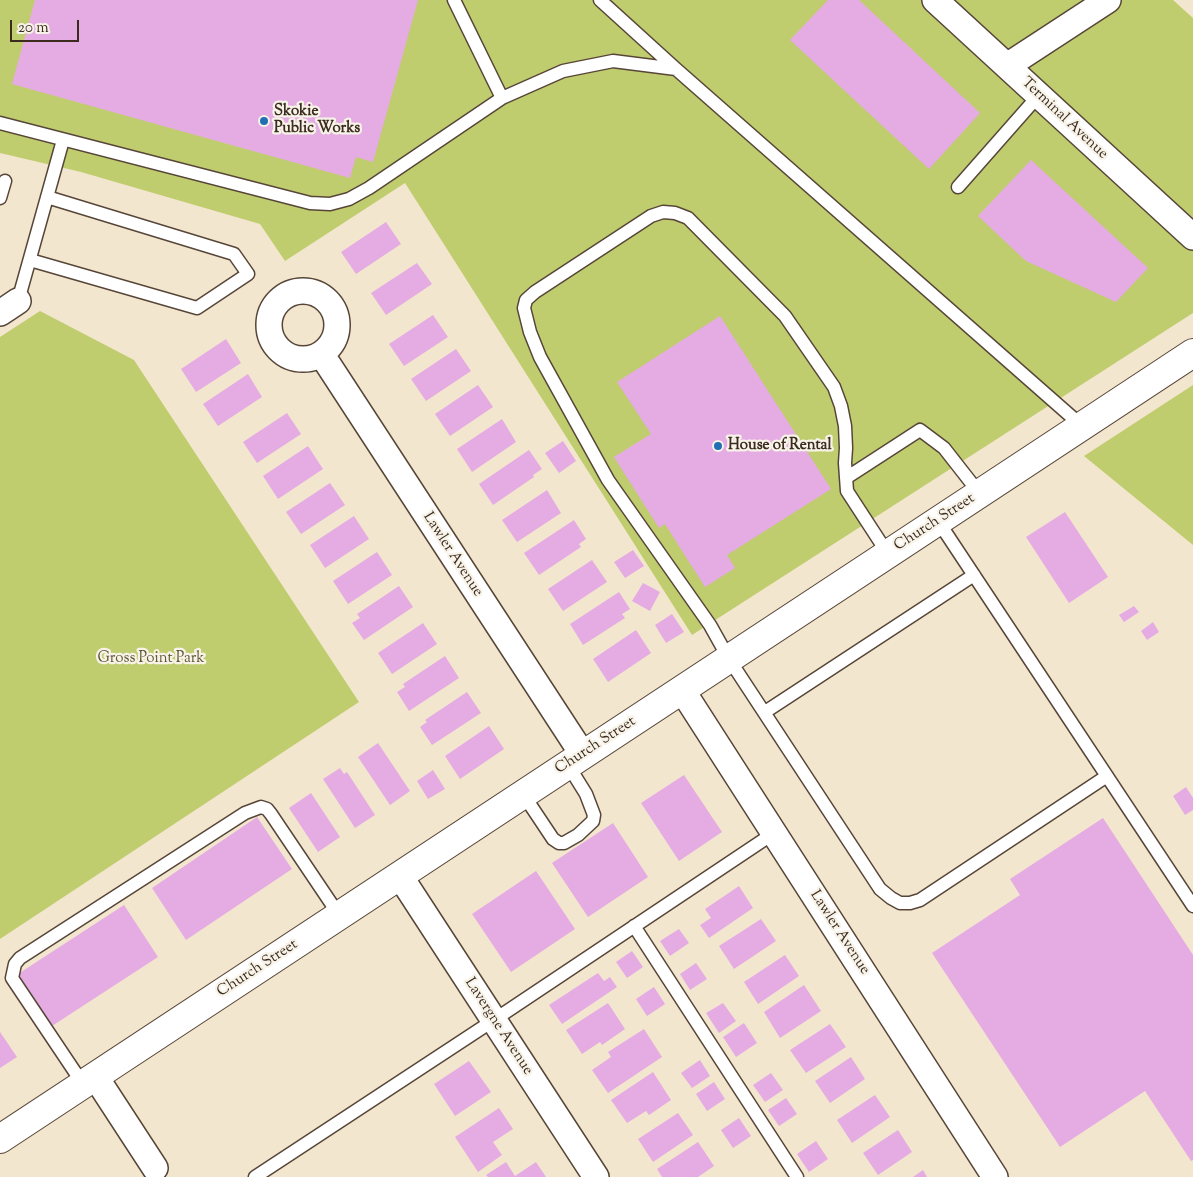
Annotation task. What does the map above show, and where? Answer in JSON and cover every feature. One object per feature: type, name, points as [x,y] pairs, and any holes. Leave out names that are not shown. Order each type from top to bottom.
[{"type":"street","name":"Terminal Avenue","points":[[935,0],[1193,237]]},
{"type":"street","points":[[1007,66],[1108,0]]},
{"type":"street","name":"Church Street","points":[[0,1139],[1193,353]]},
{"type":"street","name":"Lawler Avenue","points":[[322,355],[575,760]]},
{"type":"street","name":"Lawler Avenue","points":[[682,690],[995,1177]]},
{"type":"street","name":"Lavergne Avenue","points":[[400,876],[596,1177]]},
{"type":"street","points":[[89,1080],[155,1168]]},
{"type":"lane","points":[[454,0],[502,98]]},
{"type":"lane","points":[[600,0],[676,70],[1082,426]]},
{"type":"lane","points":[[0,123],[310,203],[330,204],[349,199],[369,188],[502,98],[563,72],[613,61],[676,70]]},
{"type":"lane","points":[[958,187],[1039,95]]},
{"type":"lane","points":[[9,307],[30,260],[63,140]]},
{"type":"lane","points":[[0,198],[5,181]]},
{"type":"lane","points":[[30,260],[197,308],[248,274],[234,254],[47,197]]},
{"type":"lane","points":[[888,554],[847,491],[844,463],[846,448],[845,426],[841,406],[834,387],[785,316],[688,218],[675,213],[662,212],[651,216],[535,292],[526,300],[524,308],[530,332],[540,357],[608,480],[710,625],[729,659],[880,889],[900,903],[920,900],[1107,776]]},
{"type":"lane","points":[[846,478],[920,430],[944,448],[980,494]]},
{"type":"lane","points":[[938,521],[1193,906]]},
{"type":"lane","points":[[765,712],[974,575]]},
{"type":"lane","points":[[523,794],[553,839],[564,843],[578,835],[593,822],[594,815],[575,760]]},
{"type":"lane","points":[[89,1080],[12,978],[14,964],[20,958],[245,813],[261,807],[267,809],[271,814],[339,915]]},
{"type":"lane","points":[[255,1177],[774,833]]},
{"type":"lane","points":[[634,926],[797,1177]]},
{"type":"green space","points":[[0,0],[1173,0],[1193,18],[1193,313],[692,635],[405,183],[285,261],[260,224],[81,172],[0,153]]},
{"type":"green space","name":"Gross Point Park","points":[[40,311],[134,360],[359,702],[0,939],[0,337]]},
{"type":"green space","points":[[1193,385],[1193,545],[1084,456]]},
{"type":"building","name":"Skokie Public Works","points":[[35,0],[418,0],[373,162],[356,157],[350,178],[12,84]]},
{"type":"building","points":[[828,0],[859,0],[980,113],[929,169],[790,40]]},
{"type":"building","points":[[1031,160],[1148,268],[1116,302],[1026,261],[978,216]]},
{"type":"building","points":[[386,222],[401,244],[356,274],[341,252]]},
{"type":"building","points":[[417,263],[432,284],[386,315],[371,293]]},
{"type":"building","points":[[433,315],[448,337],[404,366],[389,344]]},
{"type":"building","name":"House of Rental","points":[[720,316],[831,489],[727,555],[735,568],[705,587],[665,524],[659,528],[614,457],[651,434],[617,382]]},
{"type":"building","points":[[226,339],[241,363],[196,392],[181,369]]},
{"type":"building","points":[[456,349],[471,371],[426,401],[411,379]]},
{"type":"building","points":[[248,374],[262,397],[218,426],[203,404]]},
{"type":"building","points":[[478,385],[493,407],[450,436],[435,414]]},
{"type":"building","points":[[287,413],[301,434],[257,463],[243,442]]},
{"type":"building","points":[[502,419],[516,442],[472,472],[457,449]]},
{"type":"building","points":[[563,441],[576,461],[559,473],[545,453]]},
{"type":"building","points":[[308,446],[323,469],[278,499],[263,476]]},
{"type":"building","points":[[529,450],[542,469],[533,475],[534,477],[493,505],[479,484]]},
{"type":"building","points":[[330,483],[345,505],[301,534],[286,512]]},
{"type":"building","points":[[547,490],[561,513],[517,542],[502,520]]},
{"type":"building","points":[[1065,512],[1108,577],[1069,603],[1026,537]]},
{"type":"building","points":[[354,516],[369,539],[325,568],[310,545]]},
{"type":"building","points":[[574,520],[586,539],[579,544],[581,547],[539,575],[524,553]]},
{"type":"building","points":[[633,550],[644,566],[625,578],[614,562]]},
{"type":"building","points":[[377,552],[392,575],[348,604],[333,581]]},
{"type":"building","points":[[592,560],[607,582],[563,611],[548,589]]},
{"type":"building","points":[[643,583],[660,592],[650,611],[632,601]]},
{"type":"building","points":[[399,586],[413,607],[364,640],[352,623],[360,618],[357,614]]},
{"type":"building","points":[[619,592],[630,609],[622,614],[625,618],[583,645],[570,624]]},
{"type":"building","points":[[1134,606],[1139,612],[1124,622],[1119,615]]},
{"type":"building","points":[[672,614],[684,632],[666,643],[655,625]]},
{"type":"building","points":[[1153,622],[1159,632],[1147,640],[1141,631]]},
{"type":"building","points":[[423,623],[437,644],[392,674],[378,653]]},
{"type":"building","points":[[636,630],[651,653],[608,682],[593,659]]},
{"type":"building","points":[[445,656],[459,678],[409,711],[397,692],[405,687],[403,684]]},
{"type":"building","points":[[467,692],[481,713],[432,745],[420,727],[427,722],[425,720]]},
{"type":"building","points":[[489,726],[504,749],[460,779],[445,756]]},
{"type":"building","points":[[378,743],[410,791],[390,805],[358,757]]},
{"type":"building","points":[[340,768],[344,774],[347,772],[375,815],[355,828],[323,779]]},
{"type":"building","points":[[433,770],[445,789],[428,799],[417,781]]},
{"type":"building","points":[[684,775],[722,832],[679,861],[641,803]]},
{"type":"building","points":[[1186,787],[1193,798],[1193,810],[1185,815],[1173,796]]},
{"type":"building","points":[[311,793],[340,837],[318,852],[289,808]]},
{"type":"building","points":[[257,817],[292,869],[186,940],[152,888]]},
{"type":"building","points":[[1103,818],[1193,955],[1193,1160],[1191,1161],[1145,1091],[1060,1147],[932,953],[1020,895],[1010,879]]},
{"type":"building","points":[[613,823],[648,877],[588,917],[552,863]]},
{"type":"building","points":[[536,871],[575,929],[511,972],[472,914]]},
{"type":"building","points":[[739,886],[753,908],[709,938],[700,925],[711,918],[705,909]]},
{"type":"building","points":[[124,905],[158,957],[52,1026],[18,974]]},
{"type":"building","points":[[761,919],[776,941],[734,969],[719,946]]},
{"type":"building","points":[[679,929],[689,943],[670,956],[660,941]]},
{"type":"building","points":[[632,951],[643,967],[627,978],[616,962]]},
{"type":"building","points":[[785,955],[799,976],[758,1004],[744,982]]},
{"type":"building","points":[[696,963],[707,979],[690,990],[680,974]]},
{"type":"building","points":[[598,973],[604,981],[610,977],[617,987],[562,1024],[549,1005]]},
{"type":"building","points":[[804,985],[821,1011],[780,1038],[764,1012]]},
{"type":"building","points":[[654,987],[665,1004],[647,1016],[636,999]]},
{"type":"building","points":[[608,1003],[625,1029],[602,1045],[600,1042],[582,1054],[566,1030]]},
{"type":"building","points":[[723,1003],[736,1021],[719,1033],[706,1013]]},
{"type":"building","points":[[744,1023],[757,1043],[736,1057],[723,1037]]},
{"type":"building","points":[[830,1024],[846,1047],[806,1073],[790,1050]]},
{"type":"building","points":[[644,1029],[662,1057],[608,1093],[592,1070],[611,1057],[608,1052]]},
{"type":"building","points":[[0,1032],[17,1057],[0,1068]]},
{"type":"building","points":[[851,1057],[865,1079],[830,1103],[815,1081]]},
{"type":"building","points":[[700,1060],[710,1076],[692,1088],[681,1073]]},
{"type":"building","points":[[469,1061],[491,1092],[455,1116],[434,1084]]},
{"type":"building","points":[[653,1072],[671,1100],[649,1115],[646,1111],[627,1123],[611,1100]]},
{"type":"building","points":[[771,1073],[783,1090],[765,1102],[753,1085]]},
{"type":"building","points":[[714,1082],[725,1099],[707,1111],[696,1094]]},
{"type":"building","points":[[875,1095],[890,1117],[852,1143],[837,1120]]},
{"type":"building","points":[[786,1098],[797,1114],[779,1126],[768,1110]]},
{"type":"building","points":[[499,1108],[513,1129],[493,1142],[502,1155],[478,1172],[455,1137]]},
{"type":"building","points":[[678,1113],[693,1135],[653,1162],[638,1139]]},
{"type":"building","points":[[739,1118],[751,1136],[733,1148],[721,1130]]},
{"type":"building","points":[[898,1130],[912,1152],[878,1175],[863,1153]]},
{"type":"building","points":[[816,1141],[828,1159],[809,1172],[797,1154]]},
{"type":"building","points":[[698,1142],[714,1166],[698,1177],[662,1177],[657,1169]]},
{"type":"building","points":[[506,1162],[515,1176],[536,1162],[546,1177],[488,1177],[486,1175]]},
{"type":"building","points":[[923,1170],[927,1177],[913,1177]]},
{"type":"place","name":"Skokie Public Works","points":[[264,121]]},
{"type":"place","name":"House of Rental","points":[[718,446]]}]
